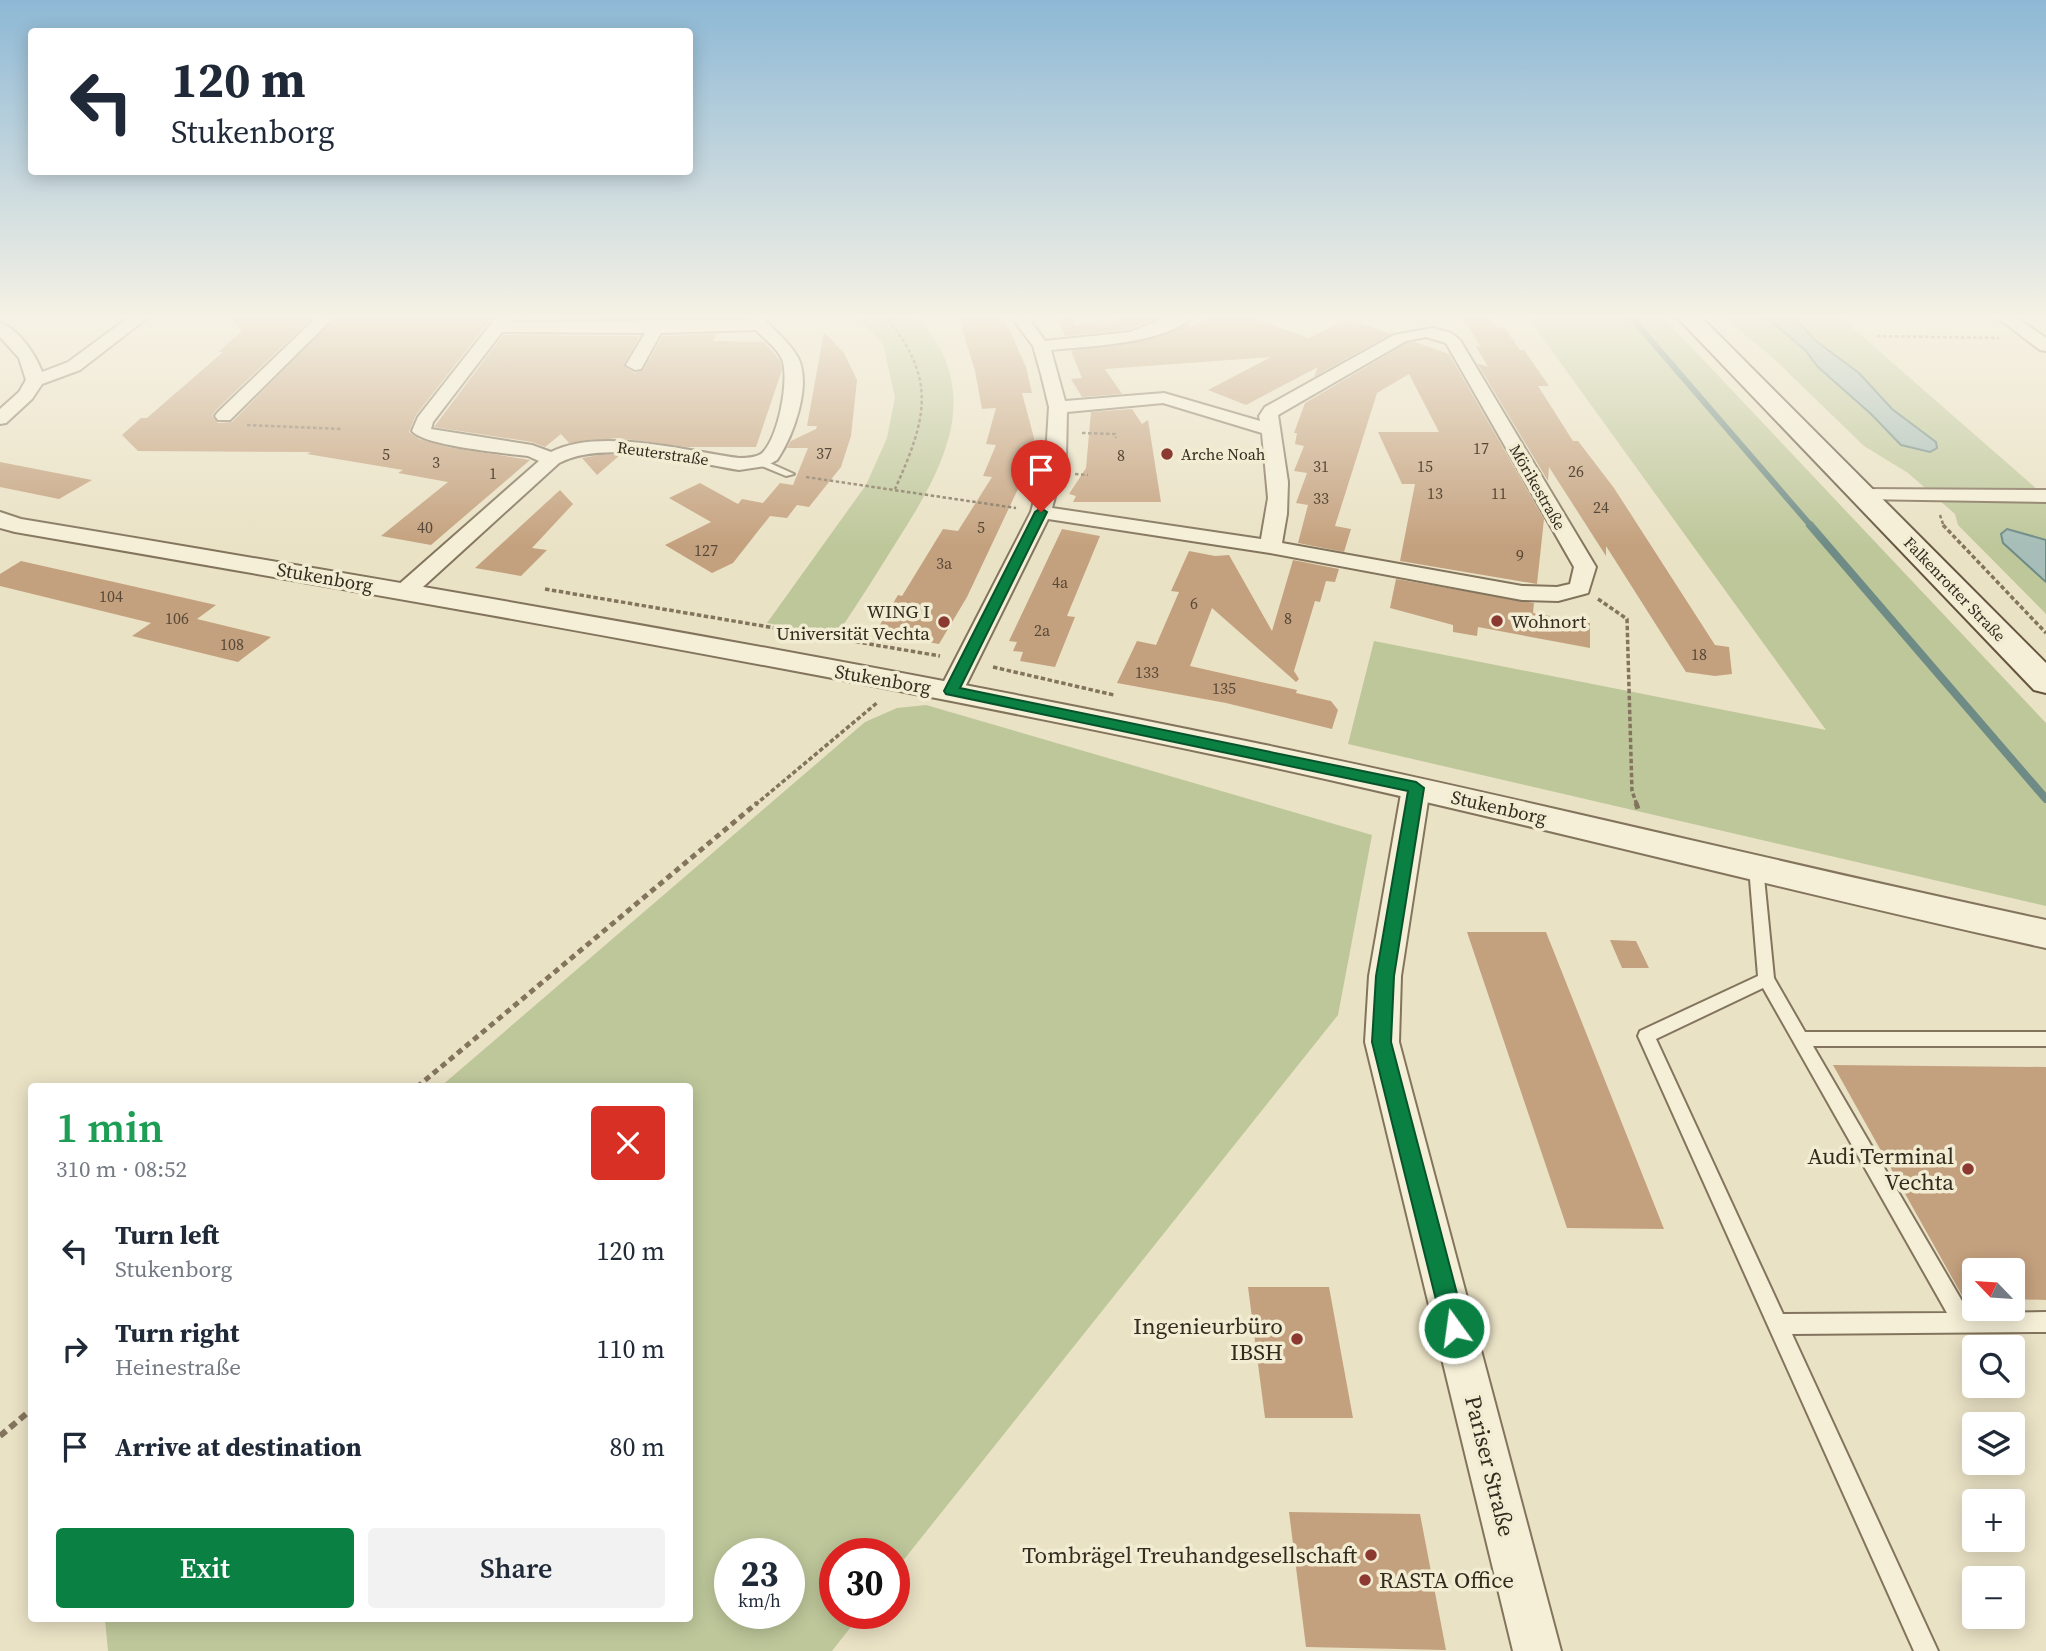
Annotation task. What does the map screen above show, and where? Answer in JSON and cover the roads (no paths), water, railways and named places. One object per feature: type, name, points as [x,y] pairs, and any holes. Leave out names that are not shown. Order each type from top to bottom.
[{"type":"main road","name":"Falkenrotter Straße","points":[[1763,392],[2046,682]]},
{"type":"street","points":[[0,419],[28,392]]},
{"type":"street","points":[[224,416],[249,392]]},
{"type":"street","points":[[447,392],[424,421],[421,431],[432,436],[532,451],[552,459]]},
{"type":"street","points":[[760,462],[771,455],[783,431],[791,392]]},
{"type":"street","points":[[951,691],[1041,512],[1056,456],[1058,407],[1054,392]]},
{"type":"street","name":"Mörikestraße","points":[[1271,430],[1268,416],[1277,406],[1302,392]]},
{"type":"street","name":"Mörikestraße","points":[[1270,547],[1522,593],[1558,594],[1580,587],[1585,567],[1482,392]]},
{"type":"street","points":[[1041,512],[1270,547],[1275,530],[1279,480],[1271,430],[1164,398],[1058,407]]},
{"type":"street","name":"Reuterstraße","points":[[405,591],[552,459],[571,449],[608,445],[738,464],[760,462]]},
{"type":"street","points":[[1865,495],[2046,496]]},
{"type":"street","name":"Stukenborg","points":[[0,519],[15,525],[405,591],[951,691],[1416,788],[2046,934]]},
{"type":"street","name":"Pariser Straße","points":[[1416,788],[1385,976],[1382,1042],[1537,1651]]},
{"type":"lane","points":[[760,462],[789,474]]},
{"type":"lane","points":[[1756,867],[1766,979],[1962,1319]]},
{"type":"lane","points":[[1766,979],[1646,1036],[1926,1651]]},
{"type":"lane","points":[[1800,1039],[2046,1039]]},
{"type":"lane","points":[[1778,1324],[2046,1322]]},
{"type":"water","points":[[1846,392],[1876,392],[1892,409],[1936,442],[1937,448],[1930,452],[1901,445]]},
{"type":"water","points":[[2007,529],[2046,540],[2046,582],[2003,543],[2001,534]]},
{"type":"waterway","points":[[1696,392],[1812,527]]},
{"type":"waterway","points":[[1810,525],[2046,799]]},
{"type":"place","name":"Arche Noah","points":[[1167,454]]},
{"type":"place","name":"Wohnort","points":[[1497,621]]},
{"type":"place","name":"WING I Universität Vechta","points":[[944,622]]},
{"type":"place","name":"Audi Terminal Vechta","points":[[1968,1169]]},
{"type":"place","name":"Ingenieurbüro IBSH","points":[[1297,1339]]},
{"type":"place","name":"Tombrägel Treuhandgesellschaft","points":[[1371,1555]]},
{"type":"place","name":"RASTA Office","points":[[1365,1580]]}]
